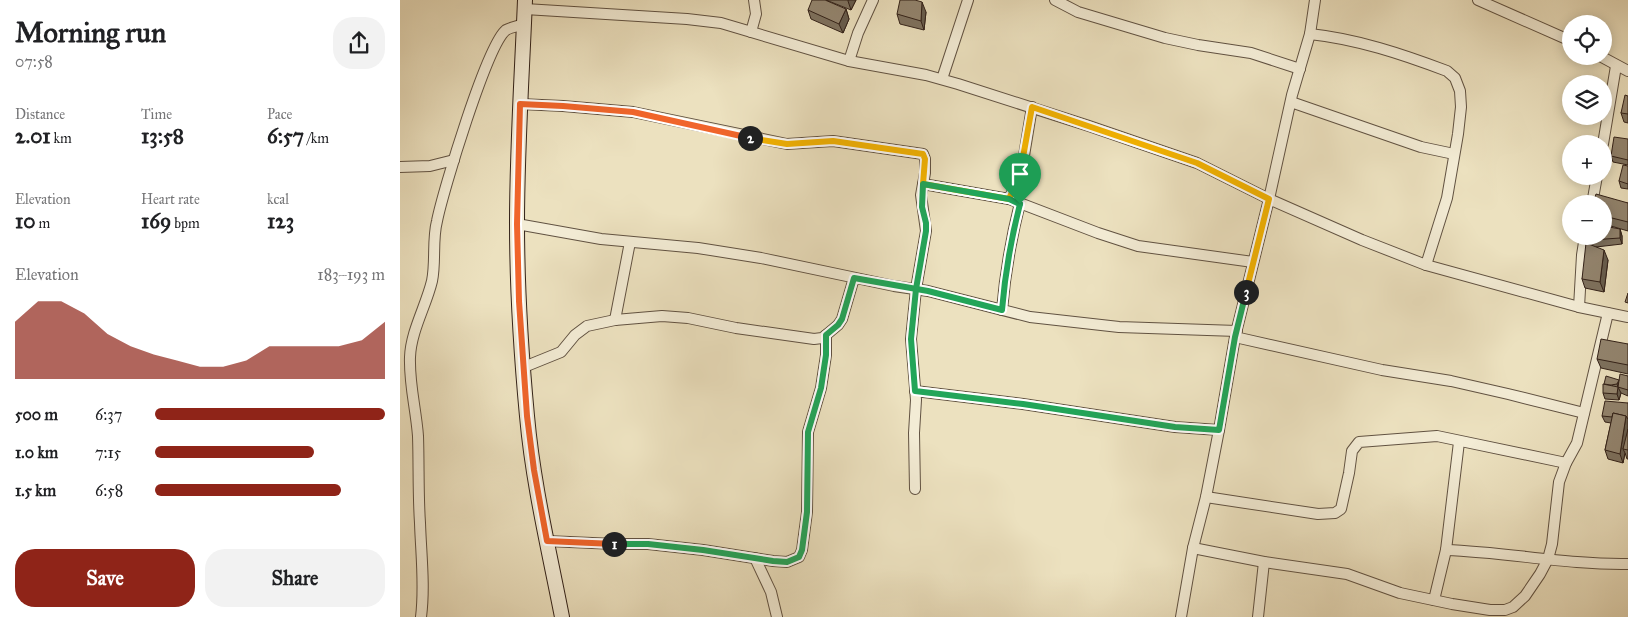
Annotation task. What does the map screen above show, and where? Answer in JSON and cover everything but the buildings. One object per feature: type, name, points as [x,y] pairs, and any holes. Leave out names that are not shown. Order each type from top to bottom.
[{"type":"street","points":[[751,32],[756,14],[754,0]]},
{"type":"street","points":[[849,61],[858,33],[873,0]]},
{"type":"street","points":[[942,80],[968,0]]},
{"type":"street","points":[[1055,0],[1078,12],[1165,38],[1251,53],[1300,69]]},
{"type":"street","points":[[1181,617],[1193,548],[1206,497],[1236,334],[1291,102],[1310,34],[1315,0]]},
{"type":"street","points":[[1478,0],[1562,37]]},
{"type":"street","points":[[562,617],[534,470],[519,301],[517,224],[525,5],[721,23],[849,61],[942,80],[1032,107],[1197,163],[1269,199],[1362,240],[1426,265],[1579,307],[1628,317]]},
{"type":"street","points":[[421,617],[422,574],[418,435],[405,350],[412,340],[432,279],[436,223],[454,160],[480,86],[497,43],[506,30],[524,24]]},
{"type":"street","points":[[1310,34],[1339,37],[1379,47],[1447,71],[1455,78],[1460,91],[1461,107],[1458,134],[1447,198],[1426,265]]},
{"type":"street","points":[[1612,64],[1628,72]]},
{"type":"street","points":[[1604,135],[1616,66]]},
{"type":"street","points":[[1291,102],[1421,147],[1454,154]]},
{"type":"street","points":[[520,104],[633,112],[787,144],[833,141],[923,154],[925,159],[922,207],[926,231],[916,289],[911,339],[915,391],[915,489]]},
{"type":"street","points":[[1009,199],[1020,174],[1032,107]]},
{"type":"street","points":[[400,167],[430,166],[454,160]]},
{"type":"street","points":[[923,184],[1009,199],[1138,246],[1253,262]]},
{"type":"street","points":[[1002,310],[1004,279],[1020,204]]},
{"type":"street","points":[[517,224],[601,239],[698,248],[752,256],[854,278],[928,291],[1030,317],[1119,326],[1236,334],[1382,370],[1489,389],[1584,413]]},
{"type":"street","points":[[614,320],[630,242]]},
{"type":"street","points":[[1579,307],[1584,245]]},
{"type":"street","points":[[524,367],[561,352],[575,334],[587,326],[614,320],[662,316],[688,318],[736,328],[808,339],[822,338],[838,325],[842,319],[854,278]]},
{"type":"street","points":[[1193,548],[1264,562],[1347,574],[1400,593],[1434,600],[1490,610],[1505,610],[1513,607],[1525,596],[1548,559],[1552,544],[1559,482],[1577,442],[1608,313]]},
{"type":"street","points":[[547,541],[648,544],[787,562],[799,557],[802,550],[807,512],[808,432],[821,388],[826,355],[826,335]]},
{"type":"street","points":[[915,391],[1023,404],[1175,427],[1219,430]]},
{"type":"street","points":[[1206,497],[1318,514],[1335,513],[1341,509],[1344,499],[1352,451],[1360,442],[1437,436],[1566,463]]},
{"type":"street","points":[[1434,600],[1446,550],[1459,442]]},
{"type":"street","points":[[1446,550],[1580,563],[1628,564]]},
{"type":"street","points":[[755,558],[771,592],[777,617]]},
{"type":"street","points":[[1258,617],[1264,562]]},
{"type":"route","points":[[1020,204],[1004,279],[1002,310],[928,291],[916,289],[894,286],[854,278],[842,319],[826,335],[826,355],[821,388],[808,432],[807,512],[802,550],[799,557],[787,562],[648,544],[547,541],[534,470],[527,416],[519,301],[517,224],[520,104],[633,112],[787,144],[833,141],[918,153],[923,154],[925,159],[923,184],[1009,199],[1020,174],[1032,107],[1197,163],[1269,199],[1235,337],[1219,430],[1175,427],[1023,404],[915,391],[911,339],[916,289],[926,231],[922,207],[923,184],[962,190],[1009,199],[1020,204]]}]
